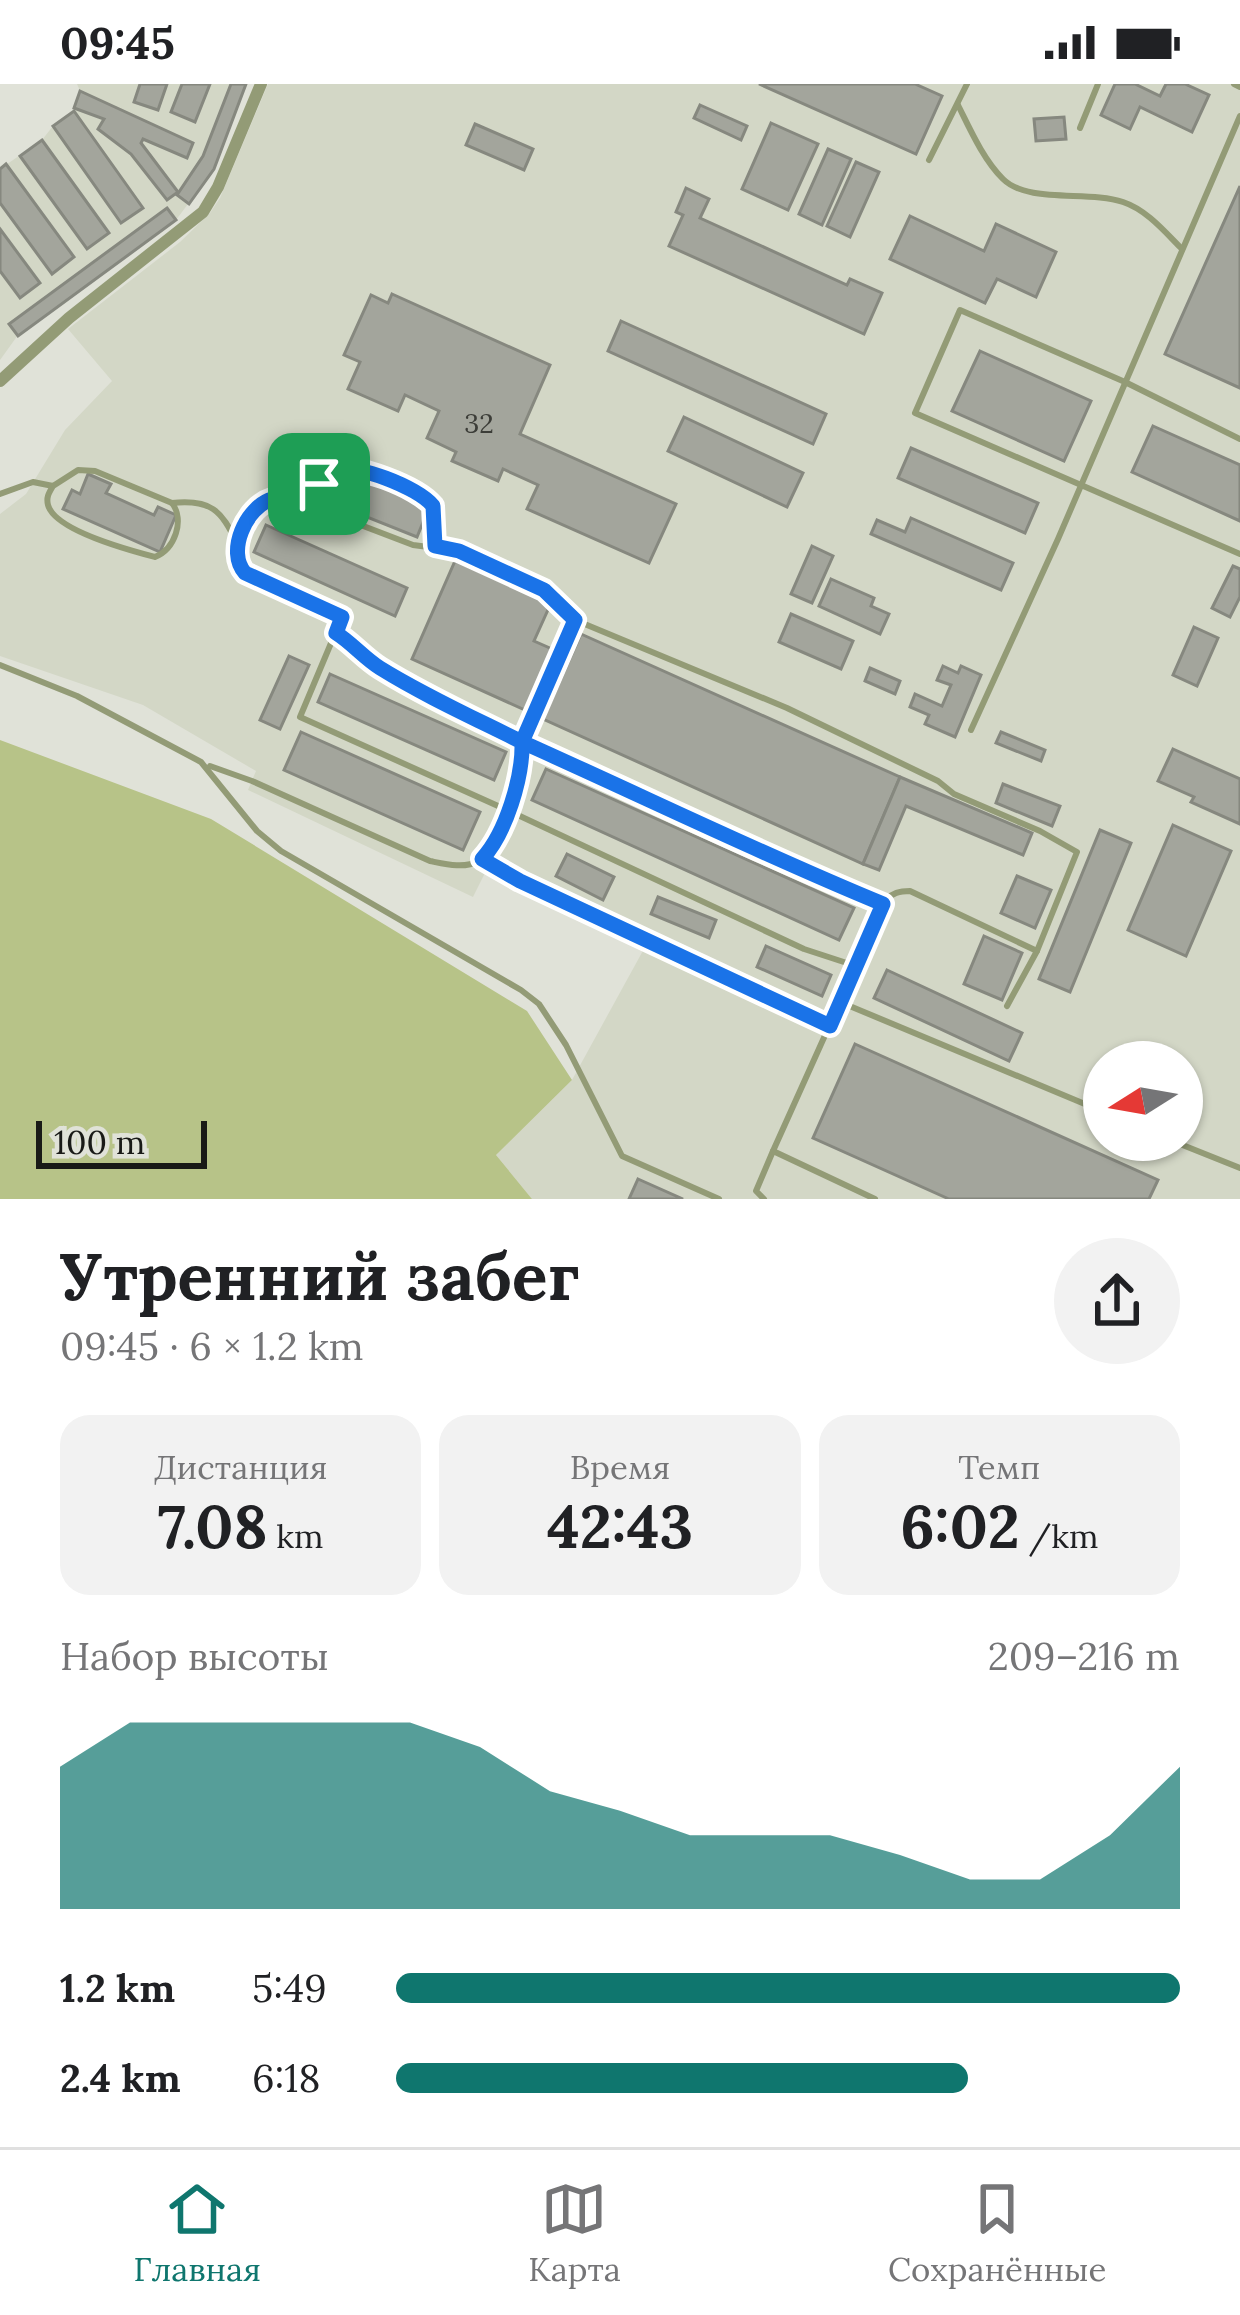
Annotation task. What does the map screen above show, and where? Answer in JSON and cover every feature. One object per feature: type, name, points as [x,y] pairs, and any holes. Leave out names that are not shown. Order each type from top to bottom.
[{"type":"street","points":[[0,381],[69,318],[202,212],[229,165],[261,84]]},
{"type":"lane","points":[[929,160],[967,84]]},
{"type":"lane","points":[[1080,128],[1098,84]]},
{"type":"lane","points":[[958,105],[989,160],[1014,187],[1128,203],[1182,249]]},
{"type":"lane","points":[[971,730],[1240,116]]},
{"type":"lane","points":[[1240,439],[1125,382],[960,310],[915,413],[1240,554]]},
{"type":"lane","points":[[311,506],[324,475],[342,466],[355,468],[429,500],[435,515],[435,546]]},
{"type":"lane","points":[[78,470],[95,471],[172,503],[179,520],[175,535],[166,551],[155,557],[104,542],[52,512],[48,497],[53,486],[78,470]]},
{"type":"lane","points":[[0,494],[33,482],[53,486]]},
{"type":"lane","points":[[856,966],[805,949],[300,717],[342,617],[238,566],[236,551],[252,514],[276,497],[290,498],[413,544],[459,551],[544,590],[575,620],[787,708],[1077,852],[1037,951],[1007,1006]]},
{"type":"lane","points":[[172,503],[193,500],[224,515],[238,545]]},
{"type":"lane","points":[[0,665],[77,696],[201,762],[430,861],[453,866],[482,859],[494,842],[519,779],[522,742],[575,620]]},
{"type":"lane","points":[[336,633],[374,664],[522,742],[883,904]]},
{"type":"lane","points":[[201,762],[257,831],[281,851],[539,1004],[573,1056],[622,1156],[718,1199]]},
{"type":"lane","points":[[482,859],[830,1026]]},
{"type":"lane","points":[[764,1199],[754,1195],[891,894],[910,891],[1037,951]]},
{"type":"lane","points":[[840,1002],[1083,1103]]},
{"type":"lane","points":[[773,1151],[875,1199]]},
{"type":"lane","points":[[1203,1153],[1240,1168]]},
{"type":"shaded area","points":[[77,84],[246,84],[214,169],[176,220],[18,335],[0,360],[0,169],[74,111],[80,91]]},
{"type":"shaded area","points":[[268,84],[1240,84],[1240,1199],[532,1199],[496,1155],[572,1080],[645,947],[488,867],[473,897],[248,790],[256,771],[143,705],[0,656],[0,514],[26,494],[65,430],[112,381],[68,329],[210,213]]},
{"type":"green space","points":[[0,740],[211,819],[527,1011],[572,1080],[496,1155],[532,1199],[0,1199]]},
{"type":"building","points":[[140,84],[167,84],[158,110],[134,102]]},
{"type":"building","points":[[182,84],[210,84],[195,122],[171,112]]},
{"type":"building","points":[[231,84],[246,84],[214,169],[189,204],[177,195],[203,156]]},
{"type":"building","points":[[759,84],[915,84],[942,96],[916,154]]},
{"type":"building","points":[[1115,84],[1135,84],[1160,96],[1166,84],[1185,84],[1209,95],[1192,132],[1140,107],[1130,129],[1101,115]]},
{"type":"building","points":[[80,91],[193,143],[187,158],[143,139],[141,143],[178,192],[167,200],[131,154],[98,129],[104,119],[74,108]]},
{"type":"building","points":[[700,105],[747,126],[741,140],[694,118]]},
{"type":"building","points":[[74,111],[143,208],[121,223],[53,126]]},
{"type":"building","points":[[1064,117],[1066,139],[1036,141],[1034,119]]},
{"type":"building","points":[[771,123],[818,144],[788,210],[742,189]]},
{"type":"building","points":[[475,124],[533,149],[524,170],[466,145]]},
{"type":"building","points":[[42,140],[109,233],[87,249],[20,156]]},
{"type":"building","points":[[828,149],[851,159],[822,225],[799,214]]},
{"type":"building","points":[[856,162],[879,172],[850,237],[827,226]]},
{"type":"building","points":[[6,164],[74,257],[52,274],[0,203],[0,169]]},
{"type":"building","points":[[1240,186],[1240,388],[1165,354]]},
{"type":"building","points":[[686,188],[709,199],[700,218],[847,285],[850,279],[882,293],[864,334],[669,246],[683,215],[676,212]]},
{"type":"building","points":[[167,208],[176,220],[18,336],[9,324]]},
{"type":"building","points":[[910,216],[984,251],[996,224],[1056,252],[1036,297],[997,279],[985,303],[890,259]]},
{"type":"building","points":[[0,229],[40,283],[20,298],[0,271]]},
{"type":"building","points":[[392,294],[550,365],[520,434],[676,504],[649,563],[527,509],[538,485],[503,469],[498,481],[452,461],[456,452],[427,438],[439,411],[405,395],[398,411],[348,389],[360,362],[344,355],[371,295],[388,303]]},
{"type":"building","points":[[621,321],[826,414],[813,444],[608,351]]},
{"type":"building","points":[[980,351],[1091,401],[1064,461],[952,411]]},
{"type":"building","points":[[684,417],[803,473],[787,507],[668,451]]},
{"type":"building","points":[[1153,426],[1240,465],[1240,521],[1132,472]]},
{"type":"building","points":[[911,448],[1038,503],[1025,533],[898,478]]},
{"type":"building","points":[[345,471],[430,505],[417,537],[332,503]]},
{"type":"building","points":[[88,474],[111,484],[106,493],[154,515],[158,507],[176,515],[160,552],[63,509],[72,490],[80,494]]},
{"type":"building","points":[[911,518],[1013,563],[1001,590],[871,534],[877,520],[905,532]]},
{"type":"building","points":[[266,525],[407,588],[395,616],[254,552]]},
{"type":"building","points":[[812,546],[833,556],[812,603],[791,594]]},
{"type":"building","points":[[455,561],[551,603],[534,641],[552,649],[525,710],[412,659]]},
{"type":"building","points":[[1233,566],[1240,569],[1240,597],[1230,617],[1212,608]]},
{"type":"building","points":[[831,579],[874,598],[871,606],[889,614],[880,634],[819,606]]},
{"type":"building","points":[[791,614],[853,641],[841,669],[779,642]]},
{"type":"building","points":[[1194,627],[1218,638],[1197,686],[1173,675]]},
{"type":"building","points":[[581,634],[900,777],[863,864],[543,719]]},
{"type":"building","points":[[289,656],[309,665],[280,729],[260,720]]},
{"type":"building","points":[[943,666],[958,673],[961,666],[981,675],[955,737],[925,724],[929,715],[910,707],[915,694],[942,706],[951,685],[937,680]]},
{"type":"building","points":[[870,668],[900,681],[895,694],[865,681]]},
{"type":"building","points":[[330,674],[506,752],[494,780],[318,702]]},
{"type":"building","points":[[301,732],[480,812],[463,850],[284,770]]},
{"type":"building","points":[[1001,732],[1045,750],[1041,761],[996,743]]},
{"type":"building","points":[[1173,749],[1240,779],[1240,824],[1158,781]]},
{"type":"building","points":[[546,769],[854,908],[839,940],[532,800]]},
{"type":"building","points":[[900,777],[1032,833],[1023,855],[906,806],[879,870],[863,864]]},
{"type":"building","points":[[1003,784],[1060,806],[1052,826],[996,803]]},
{"type":"building","points":[[1173,825],[1231,851],[1186,956],[1128,930]]},
{"type":"building","points":[[1100,830],[1131,843],[1070,992],[1039,979]]},
{"type":"building","points":[[567,854],[614,877],[603,900],[556,876]]},
{"type":"building","points":[[1017,876],[1051,890],[1035,928],[1001,913]]},
{"type":"building","points":[[658,897],[716,920],[709,938],[651,914]]},
{"type":"building","points":[[984,936],[1022,953],[1002,1000],[964,984]]},
{"type":"building","points":[[766,946],[831,975],[822,996],[757,967]]},
{"type":"building","points":[[887,970],[1022,1033],[1009,1061],[874,998]]},
{"type":"building","points":[[855,1044],[1083,1146],[1083,1161],[1116,1161],[1158,1180],[1149,1199],[949,1199],[813,1138]]},
{"type":"building","points":[[638,1179],[683,1199],[629,1199]]},
{"type":"route","points":[[319,484],[311,506],[276,497],[252,514],[236,551],[238,566],[342,617],[336,633],[374,664],[522,742],[519,779],[500,829],[482,859],[830,1026],[883,904],[522,742],[575,620],[544,590],[459,551],[435,546],[433,506],[422,495],[342,466],[324,475],[319,484]]}]
